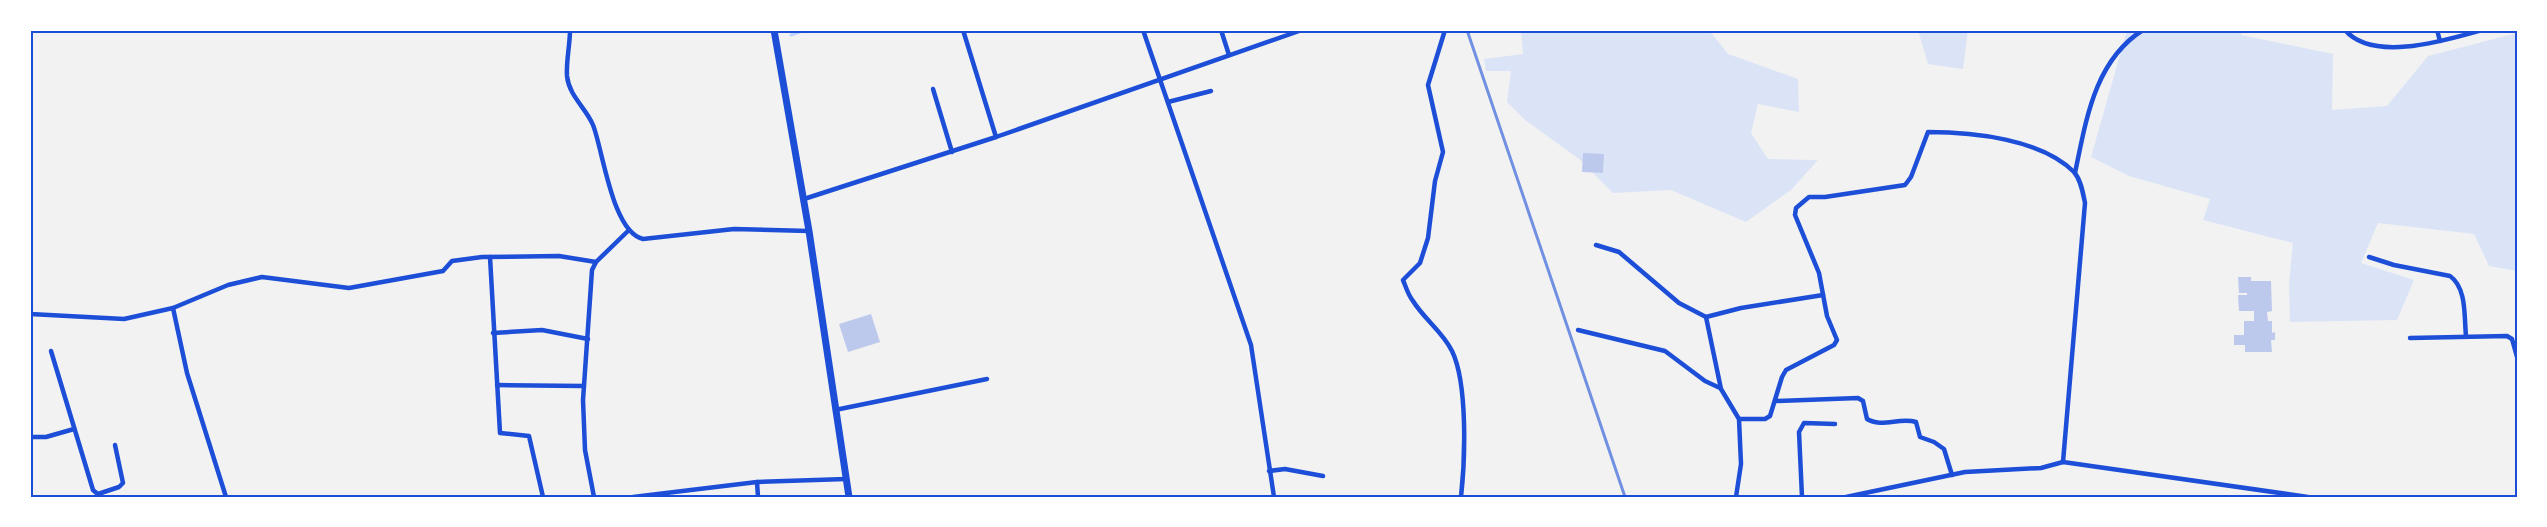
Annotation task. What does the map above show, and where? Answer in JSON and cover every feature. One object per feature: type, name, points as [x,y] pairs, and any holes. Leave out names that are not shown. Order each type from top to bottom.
[{"type":"highway","points":[[774,30],[804,199],[849,497]]},
{"type":"street","points":[[570,30],[567,77],[571,91],[592,124],[607,183],[635,238],[643,240],[734,229],[809,231]]},
{"type":"street","points":[[963,30],[996,137]]},
{"type":"street","points":[[1143,30],[1251,345],[1274,497]]},
{"type":"street","points":[[1221,30],[1229,55]]},
{"type":"street","points":[[804,199],[952,152],[1302,30]]},
{"type":"street","points":[[1445,30],[1428,85],[1443,152],[1432,196],[1428,238],[1420,263],[1403,280],[1412,301],[1443,337],[1457,363],[1462,403],[1464,467],[1461,497]]},
{"type":"street","points":[[2063,462],[2085,203],[2075,173],[2088,113],[2102,74],[2116,54],[2143,30]]},
{"type":"street","points":[[2345,30],[2349,35],[2367,44],[2385,48],[2440,41],[2463,33],[2482,30]]},
{"type":"street","points":[[2437,30],[2440,41]]},
{"type":"street","points":[[933,89],[952,152]]},
{"type":"street","points":[[1168,102],[1211,91]]},
{"type":"street","points":[[1739,419],[1765,419],[1770,416],[1786,370],[1834,345],[1837,340],[1827,316],[1819,273],[1795,215],[1796,208],[1809,197],[1825,197],[1905,185],[1911,177],[1928,132],[2014,141],[2047,155],[2075,173]]},
{"type":"street","points":[[594,497],[585,450],[584,386],[591,270],[596,262],[629,230]]},
{"type":"street","points":[[1596,245],[1619,252],[1679,303],[1706,317],[1741,308],[1823,294]]},
{"type":"street","points":[[30,314],[124,319],[172,308],[228,285],[262,278],[350,288],[443,271],[452,261],[490,257],[559,256],[596,262]]},
{"type":"street","points":[[490,257],[500,433],[529,436],[543,497]]},
{"type":"street","points":[[2369,257],[2394,265],[2451,276],[2457,281],[2462,294],[2466,336]]},
{"type":"street","points":[[172,308],[187,373],[226,497]]},
{"type":"street","points":[[1706,317],[1721,389],[1739,419],[1741,464],[1736,497]]},
{"type":"street","points":[[493,333],[542,330],[588,339]]},
{"type":"street","points":[[1578,330],[1665,351],[1704,381],[1721,389]]},
{"type":"street","points":[[2410,338],[2507,336],[2512,339],[2517,357]]},
{"type":"street","points":[[51,351],[93,490],[100,496],[123,483],[115,445]]},
{"type":"street","points":[[835,410],[987,380]]},
{"type":"street","points":[[497,384],[584,386]]},
{"type":"street","points":[[1776,401],[1858,398],[1863,401],[1867,419],[1872,422],[1910,420],[1916,422],[1920,437],[1944,449],[1952,475]]},
{"type":"street","points":[[1802,497],[1799,432],[1804,423],[1835,424]]},
{"type":"street","points":[[30,437],[46,437],[74,429]]},
{"type":"street","points":[[1846,497],[1965,472],[2041,468],[2063,462],[2308,497]]},
{"type":"street","points":[[30,465],[30,477]]},
{"type":"street","points":[[1269,471],[1285,469],[1323,476]]},
{"type":"street","points":[[633,497],[757,482],[846,479]]},
{"type":"street","points":[[757,482],[758,497]]},
{"type":"shaded area","points":[[1521,30],[1709,30],[1728,54],[1798,79],[1799,112],[1758,104],[1751,133],[1768,159],[1818,160],[1791,190],[1746,222],[1671,190],[1613,193],[1579,159],[1525,120],[1507,102],[1511,71],[1486,71],[1484,59],[1523,54]]},
{"type":"shaded area","points":[[1918,30],[1968,30],[1963,69],[1928,64]]},
{"type":"shaded area","points":[[2127,30],[2241,30],[2241,35],[2333,54],[2332,110],[2387,106],[2428,56],[2517,33],[2517,271],[2489,266],[2474,234],[2378,223],[2361,263],[2414,280],[2397,320],[2290,322],[2289,283],[2293,243],[2203,220],[2210,199],[2129,176],[2091,157]]},
{"type":"building","points":[[1583,153],[1604,154],[1603,173],[1582,172]]},
{"type":"building","points":[[2238,277],[2251,277],[2251,281],[2271,281],[2272,311],[2267,312],[2268,321],[2272,321],[2272,333],[2275,332],[2275,340],[2271,340],[2272,352],[2245,352],[2245,345],[2234,345],[2234,335],[2244,335],[2244,321],[2254,321],[2254,311],[2239,311],[2238,295],[2247,295],[2247,293],[2239,293]]},
{"type":"building","points":[[871,314],[880,342],[848,352],[839,324]]},
{"type":"waterway","points":[[791,35],[805,30]]},
{"type":"railway","points":[[1467,30],[1625,497]]}]
